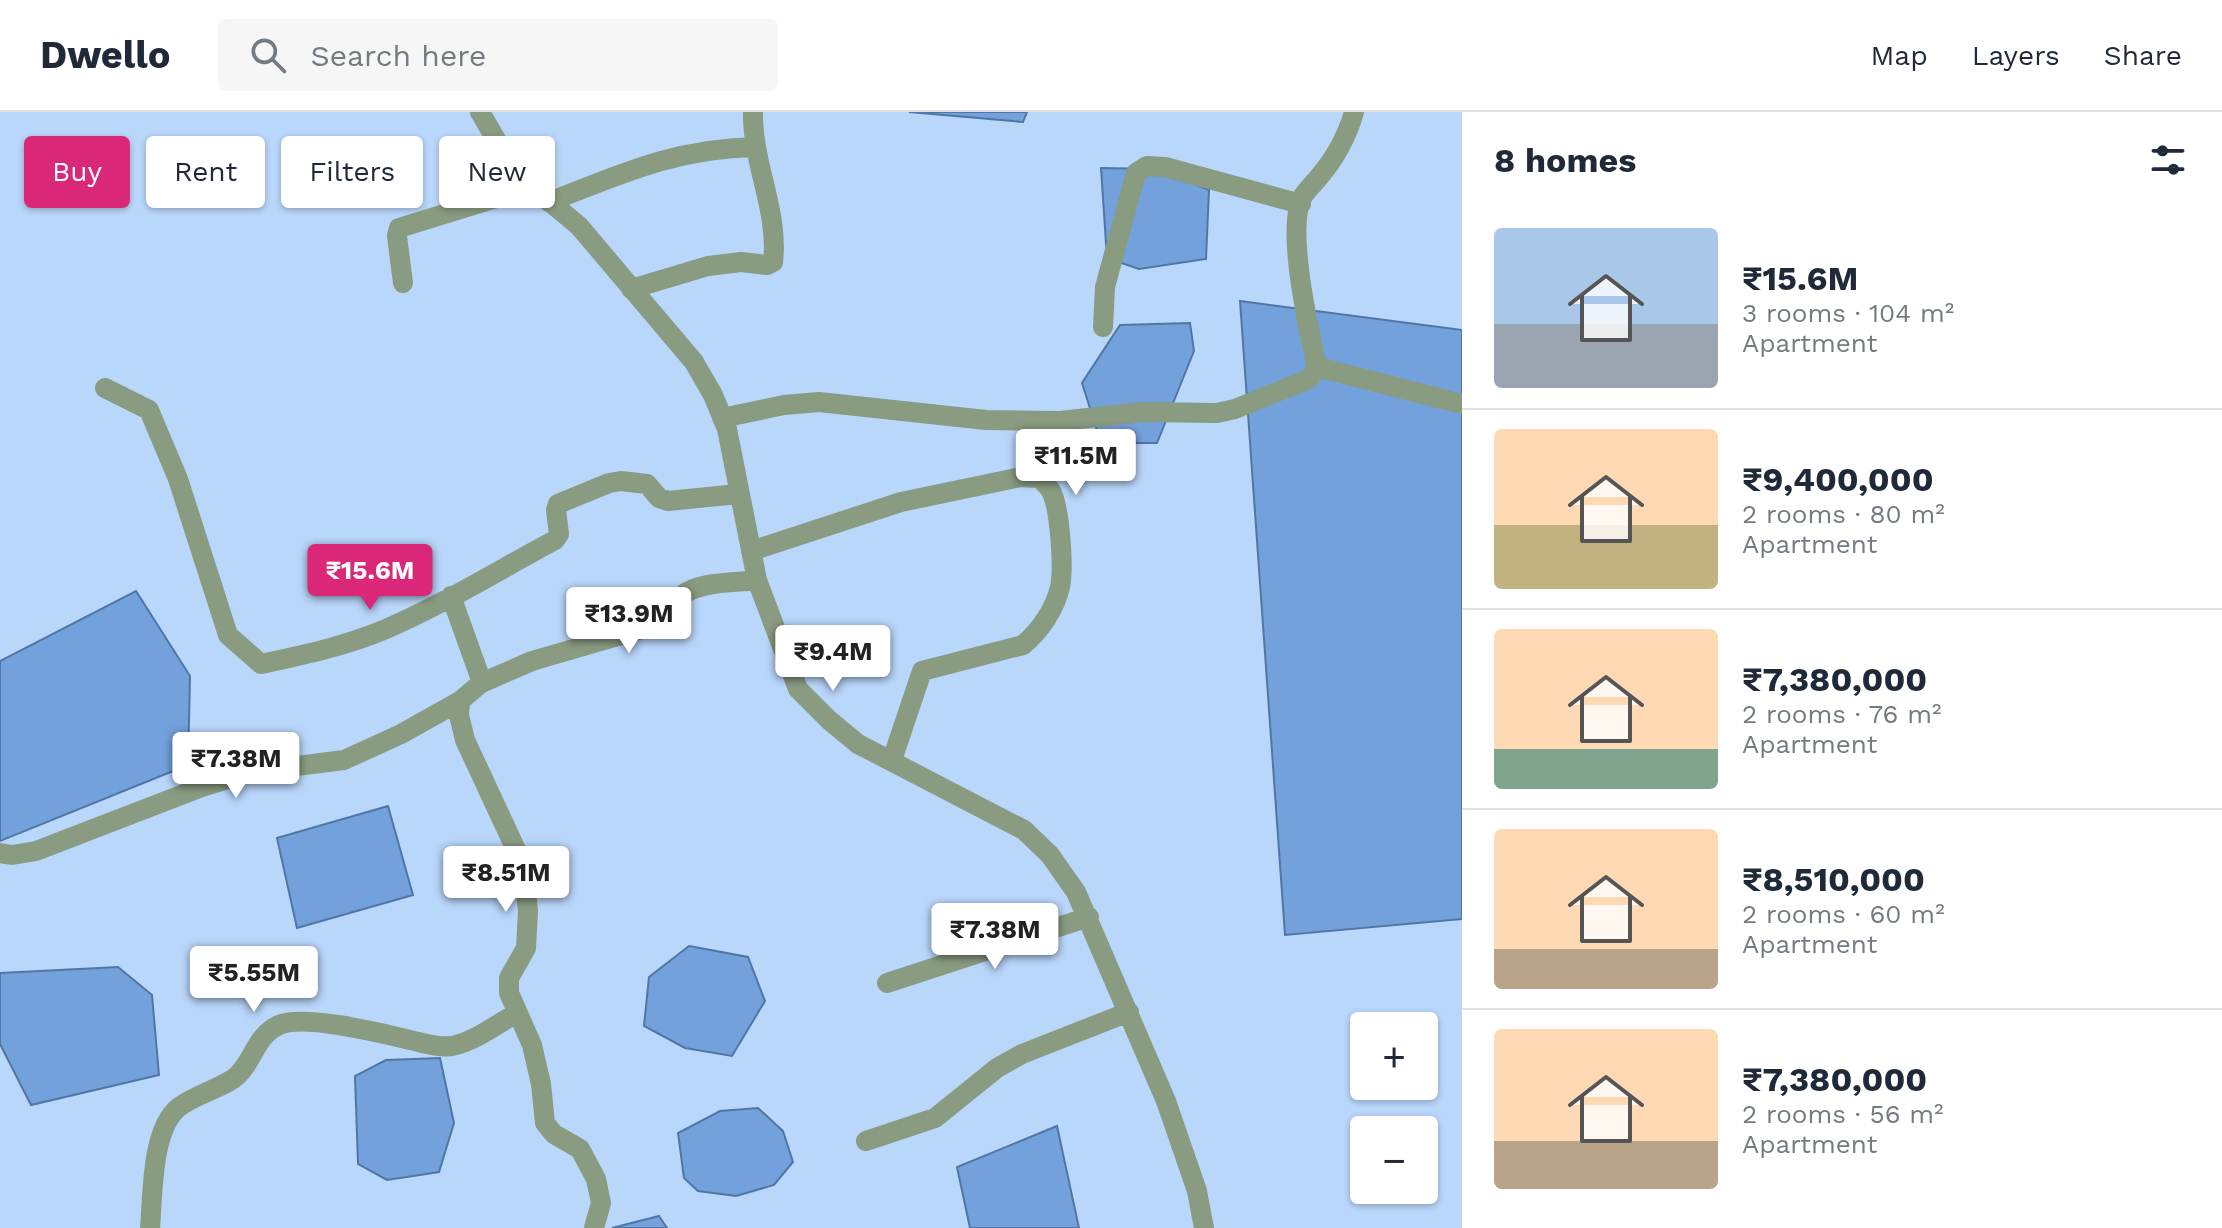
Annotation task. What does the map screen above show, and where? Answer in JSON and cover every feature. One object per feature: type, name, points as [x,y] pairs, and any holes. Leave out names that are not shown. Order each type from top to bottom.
[{"type":"street","points":[[480,112],[494,136]]},
{"type":"street","points":[[631,289],[708,266],[741,262],[767,265],[773,262],[771,208],[755,147],[753,112]]},
{"type":"street","points":[[722,418],[784,405],[819,402],[986,420],[1060,421],[1143,412],[1217,413],[1235,409],[1309,379],[1317,367],[1302,298],[1298,211],[1303,197],[1336,155],[1348,133],[1354,112]]},
{"type":"street","points":[[555,200],[646,164],[688,152],[755,147]]},
{"type":"street","points":[[1103,327],[1107,276],[1136,173],[1147,166],[1165,167],[1301,204]]},
{"type":"street","points":[[555,207],[579,226],[694,362],[713,395],[722,418],[757,580],[798,689],[858,744],[1024,830],[1050,855],[1076,892],[1171,1116],[1197,1191],[1204,1228]]},
{"type":"street","points":[[403,283],[397,236],[399,228],[464,208]]},
{"type":"street","points":[[1317,367],[1462,404]]},
{"type":"street","points":[[105,388],[149,410],[178,479],[228,635],[261,664],[328,649],[383,630],[451,596],[555,540],[559,534],[558,504],[609,483],[647,484],[659,498],[668,501],[738,494]]},
{"type":"street","points":[[751,551],[901,502],[1021,477],[1040,478],[1052,492],[1060,525],[1060,586],[1047,616],[1036,634],[1023,645],[922,671],[892,760]]},
{"type":"street","points":[[0,853],[12,855],[36,851],[202,787],[250,772],[344,760],[401,734],[460,701],[479,684],[532,661],[656,625],[666,620],[677,600],[698,588],[757,580]]},
{"type":"street","points":[[451,596],[480,677],[479,684]]},
{"type":"street","points":[[460,701],[459,715],[465,740],[513,841],[525,883],[528,911],[526,948],[509,978],[509,993],[532,1045],[541,1084],[545,1123],[554,1134],[580,1149],[596,1179],[601,1203],[594,1228]]},
{"type":"street","points":[[887,983],[1089,917]]},
{"type":"street","points":[[866,1141],[935,1118],[997,1068],[1022,1054],[1129,1012]]},
{"type":"street","points":[[150,1228],[160,1136],[168,1118],[180,1106],[226,1084],[241,1073],[262,1035],[277,1025],[293,1020],[368,1031],[441,1047],[471,1039],[517,1013]]},
{"type":"water","points":[[909,112],[1027,112],[1023,122]]},
{"type":"water","points":[[1101,168],[1157,169],[1209,190],[1206,259],[1139,269],[1107,258]]},
{"type":"water","points":[[1240,301],[1462,330],[1462,919],[1285,935]]},
{"type":"water","points":[[1190,323],[1194,351],[1157,443],[1101,443],[1082,383],[1120,325]]},
{"type":"water","points":[[136,591],[190,676],[188,765],[0,841],[0,661]]},
{"type":"water","points":[[388,806],[413,895],[297,928],[277,838]]},
{"type":"water","points":[[689,946],[748,957],[765,1001],[732,1056],[685,1048],[644,1026],[649,977]]},
{"type":"water","points":[[118,967],[152,995],[159,1075],[31,1105],[0,1044],[0,973]]},
{"type":"water","points":[[440,1058],[454,1123],[439,1172],[387,1180],[358,1164],[355,1076],[386,1060]]},
{"type":"water","points":[[758,1108],[783,1131],[793,1162],[774,1185],[736,1196],[698,1191],[684,1178],[678,1133],[720,1111]]},
{"type":"water","points":[[1057,1126],[1079,1228],[970,1228],[957,1167]]},
{"type":"water","points":[[659,1216],[667,1228],[612,1228]]}]
